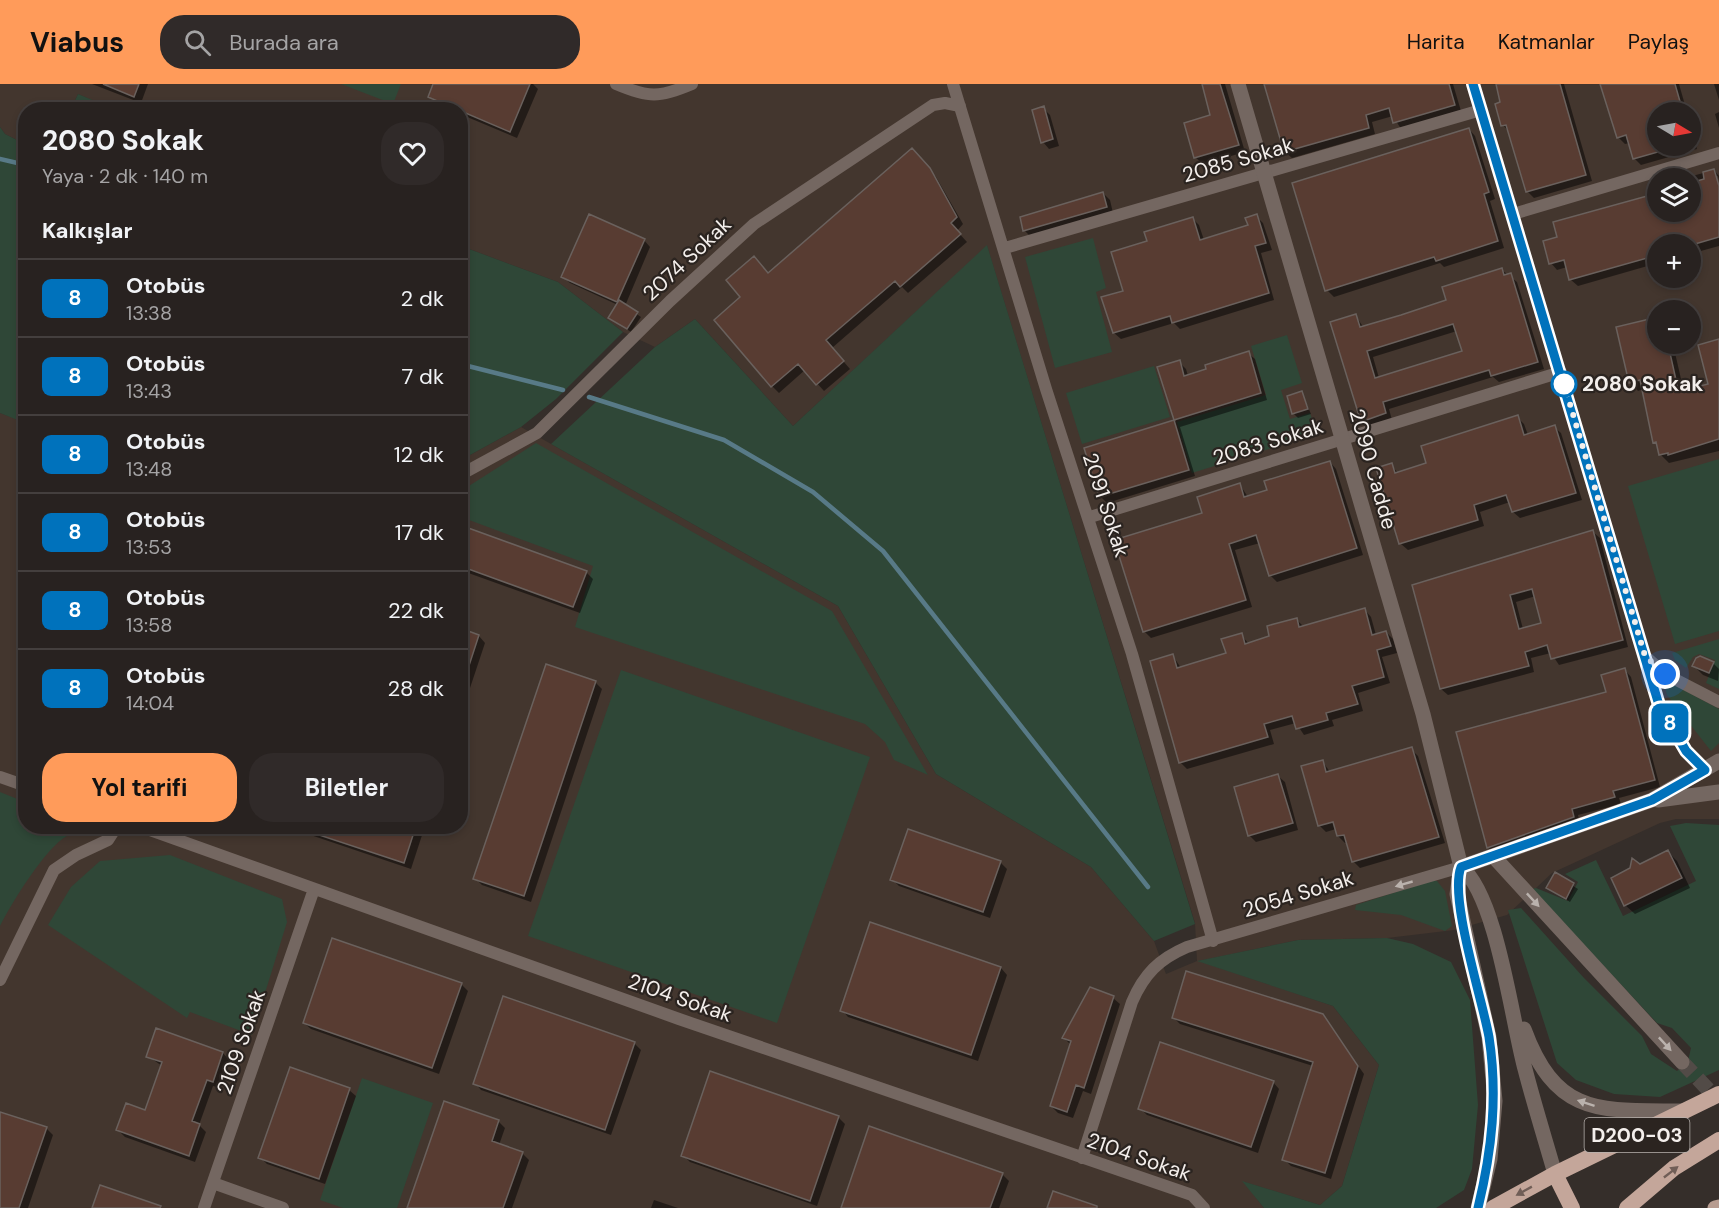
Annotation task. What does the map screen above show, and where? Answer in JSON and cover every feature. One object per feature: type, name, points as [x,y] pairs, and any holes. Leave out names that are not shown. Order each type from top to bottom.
[{"type":"highway","name":"D200-03","points":[[1493,1208],[1555,1174],[1719,1094]]},
{"type":"highway","name":"D200-03","points":[[1627,1208],[1674,1168],[1719,1140]]},
{"type":"highway","points":[[1555,1174],[1572,1208]]},
{"type":"street","points":[[616,84],[641,94],[658,96],[692,84]]},
{"type":"street","name":"2091 Sokak","points":[[953,84],[1005,248],[1046,389],[1090,517],[1132,654],[1213,940]]},
{"type":"street","name":"2090 Cadde","points":[[1238,84],[1423,714],[1461,867],[1457,894],[1489,1037],[1495,1101],[1490,1159],[1478,1208]]},
{"type":"street","points":[[1473,84],[1659,705],[1686,751],[1719,784]]},
{"type":"street","name":"2074 Sokak","points":[[468,471],[537,433],[670,301],[772,210],[933,105],[945,103],[960,106]]},
{"type":"street","name":"2085 Sokak","points":[[1005,248],[1481,110]]},
{"type":"street","points":[[1513,213],[1719,153]]},
{"type":"street","name":"2083 Sokak","points":[[1090,517],[1561,372]]},
{"type":"street","points":[[1645,656],[1665,674],[1719,702]]},
{"type":"street","name":"2054 Sokak","points":[[1082,1158],[1132,1002],[1141,981],[1153,967],[1172,954],[1494,857],[1652,800],[1719,761]]},
{"type":"street","points":[[0,777],[18,783]]},
{"type":"street","name":"2054 Sokak","points":[[1652,800],[1719,792]]},
{"type":"street","points":[[0,980],[54,870],[76,855],[108,840],[112,834]]},
{"type":"street","name":"2104 Sokak","points":[[162,834],[679,1019],[1192,1195],[1204,1208]]},
{"type":"street","points":[[1494,857],[1682,1062]]},
{"type":"street","name":"2090 Cadde","points":[[1461,867],[1477,886],[1508,988]]},
{"type":"street","name":"2109 Sokak","points":[[204,1208],[314,889]]},
{"type":"street","points":[[1472,958],[1488,958],[1497,947]]},
{"type":"street","points":[[1508,988],[1530,1047],[1552,1082],[1576,1100],[1610,1111],[1685,1110]]},
{"type":"street","points":[[1508,988],[1524,1067],[1555,1174]]},
{"type":"street","points":[[213,1183],[283,1208]]},
{"type":"shaded area","points":[[0,84],[1719,84],[1719,819],[1676,819],[1660,823],[1552,873],[1507,915],[1454,930],[1387,938],[1298,940],[1199,961],[1333,1006],[1379,1065],[1342,1186],[1320,1205],[1244,1182],[1264,1208],[0,1208],[0,413],[18,419],[18,834],[468,834],[468,456],[521,427],[838,606],[936,774],[1091,867],[1154,941],[1166,974],[1197,961],[1195,923],[987,246],[793,426],[695,319],[655,347],[623,332],[558,282],[468,249],[468,102],[96,102],[78,94],[74,102],[18,102],[18,140],[5,134],[0,127]]},
{"type":"green space","points":[[341,84],[401,84],[394,102],[388,102]]},
{"type":"green space","points":[[78,94],[97,102],[74,102]]},
{"type":"green space","points":[[0,127],[5,134],[18,140],[18,420],[0,413]]},
{"type":"green space","points":[[1093,238],[1106,288],[1096,292],[1112,352],[1055,368],[1025,257]]},
{"type":"green space","points":[[987,245],[1195,924],[1154,941],[1091,867],[936,774],[838,606],[551,444],[655,347],[695,319],[793,426]]},
{"type":"green space","points":[[468,249],[558,282],[623,332],[556,399],[521,427],[468,456]]},
{"type":"green space","points":[[1287,335],[1302,383],[1281,390],[1290,419],[1310,413],[1317,434],[1192,473],[1177,422],[1266,395],[1251,346]]},
{"type":"green space","points":[[1154,366],[1170,417],[1082,444],[1066,393]]},
{"type":"green space","points":[[536,443],[832,611],[928,775],[894,760],[885,742],[865,724],[575,627],[593,566],[468,520],[468,487]]},
{"type":"green space","points":[[1719,459],[1719,631],[1675,644],[1628,486]]},
{"type":"green space","points":[[1719,639],[1719,689],[1706,683],[1715,660],[1699,654],[1693,657],[1686,668],[1675,660],[1672,653]]},
{"type":"green space","points":[[621,670],[870,757],[777,1023],[528,936]]},
{"type":"green space","points":[[1663,679],[1719,709],[1719,743],[1711,751],[1667,695]]},
{"type":"green space","points":[[0,792],[18,799],[18,834],[73,834],[59,842],[39,864],[0,926]]},
{"type":"green space","points":[[1686,823],[1719,825],[1719,1070],[1660,1097],[1614,1094],[1576,1080],[1557,1063],[1508,910],[1521,908],[1584,978],[1642,1036],[1651,1054],[1677,1071],[1688,1061],[1691,1048],[1672,1028],[1657,1023],[1532,889],[1536,888],[1568,901],[1578,882],[1565,874],[1596,860],[1623,916],[1696,881],[1670,826]]},
{"type":"green space","points":[[170,855],[282,899],[287,922],[252,1035],[190,1012],[187,1018],[48,925],[71,887],[100,861]]},
{"type":"green space","points":[[1430,881],[1437,881],[1445,891],[1452,926],[1445,931],[1401,915],[1355,910],[1356,905]]},
{"type":"green space","points":[[1387,938],[1413,944],[1451,962],[1470,1000],[1478,1105],[1472,1169],[1464,1190],[1436,1208],[1264,1208],[1242,1181],[1320,1205],[1342,1186],[1379,1065],[1333,1006],[1197,961],[1298,940]]},
{"type":"green space","points":[[362,1078],[433,1103],[397,1208],[343,1208],[320,1200]]},
{"type":"building","points":[[103,84],[139,84],[134,97]]},
{"type":"building","points":[[433,84],[530,84],[510,132],[468,114],[468,102],[440,102],[428,97]]},
{"type":"building","points":[[1202,84],[1220,84],[1239,145],[1194,158],[1184,123],[1210,115]]},
{"type":"building","points":[[1264,84],[1449,84],[1455,105],[1393,123],[1389,108],[1366,115],[1369,128],[1284,152]]},
{"type":"building","points":[[1496,84],[1560,84],[1586,175],[1526,192],[1506,125],[1501,126],[1495,104],[1500,102]]},
{"type":"building","points":[[1600,84],[1675,84],[1680,102],[1647,102],[1647,155],[1633,159],[1626,135],[1617,138]]},
{"type":"building","points":[[1044,106],[1053,139],[1041,143],[1032,110]]},
{"type":"building","points":[[1469,128],[1489,192],[1484,194],[1498,241],[1436,261],[1434,257],[1325,291],[1292,183]]},
{"type":"building","points":[[912,148],[930,168],[957,217],[951,223],[961,234],[900,287],[895,281],[826,340],[844,361],[816,385],[798,364],[771,387],[714,320],[740,297],[726,280],[754,256],[768,273]]},
{"type":"building","points":[[1714,169],[1719,186],[1719,237],[1701,242],[1701,234],[1647,234],[1647,258],[1569,280],[1564,260],[1549,264],[1543,241],[1557,237],[1553,222],[1647,196],[1647,222],[1701,222],[1703,172]]},
{"type":"building","points":[[1103,192],[1107,207],[1023,231],[1020,217]]},
{"type":"building","points":[[589,214],[645,239],[617,302],[561,277]]},
{"type":"building","points":[[1257,214],[1266,243],[1255,246],[1269,293],[1172,323],[1170,316],[1113,333],[1101,297],[1123,291],[1111,252],[1147,241],[1144,232],[1193,217],[1200,240],[1248,225],[1245,218]]},
{"type":"building","points":[[1502,268],[1504,275],[1511,273],[1538,362],[1491,376],[1489,370],[1383,402],[1386,413],[1361,422],[1330,322],[1356,314],[1360,327],[1401,315],[1446,300],[1442,287]],"holes":[[[1453,324],[1462,351],[1375,378],[1367,351]]]},
{"type":"building","points":[[619,300],[638,312],[627,329],[608,318]]},
{"type":"building","points":[[1647,320],[1647,354],[1670,354],[1678,389],[1682,391],[1708,384],[1700,354],[1701,344],[1719,339],[1719,439],[1668,455],[1668,453],[1659,455],[1656,442],[1653,443],[1640,380],[1629,383],[1616,327]]},
{"type":"building","points":[[1249,351],[1261,393],[1174,420],[1157,367],[1180,360],[1184,376],[1206,369],[1205,365]]},
{"type":"building","points":[[1302,391],[1308,409],[1292,414],[1287,396]]},
{"type":"building","points":[[1518,415],[1524,435],[1555,425],[1576,493],[1512,512],[1506,495],[1474,505],[1478,520],[1399,544],[1376,468],[1392,463],[1395,473],[1426,463],[1421,446]]},
{"type":"building","points":[[1174,420],[1189,470],[1099,497],[1084,448]]},
{"type":"building","points":[[1330,461],[1357,548],[1269,576],[1256,535],[1229,544],[1246,600],[1143,632],[1114,540],[1202,513],[1197,497],[1240,483],[1244,497],[1267,490],[1264,481]]},
{"type":"building","points":[[468,528],[587,571],[573,607],[468,569]]},
{"type":"building","points":[[1593,530],[1623,640],[1551,659],[1547,645],[1525,652],[1529,666],[1440,689],[1412,585]],"holes":[[[1532,589],[1541,623],[1519,629],[1510,595]]]},
{"type":"building","points":[[1365,608],[1372,635],[1386,631],[1391,646],[1377,650],[1384,677],[1352,686],[1358,704],[1326,713],[1328,720],[1296,729],[1292,716],[1264,724],[1268,737],[1179,763],[1150,661],[1173,654],[1177,668],[1226,653],[1221,639],[1242,633],[1245,644],[1269,636],[1267,626],[1297,618],[1299,627]]},
{"type":"building","points":[[468,631],[479,635],[468,669]]},
{"type":"building","points":[[1700,656],[1714,662],[1709,673],[1692,666],[1696,658]]},
{"type":"building","points":[[546,664],[596,681],[524,896],[473,879]]},
{"type":"building","points":[[1625,668],[1655,780],[1613,791],[1615,797],[1572,809],[1574,817],[1487,848],[1456,732],[1606,692],[1601,675]]},
{"type":"building","points":[[1412,747],[1439,837],[1352,862],[1344,835],[1337,836],[1333,822],[1318,826],[1301,766],[1323,760],[1326,772]]},
{"type":"building","points":[[1278,774],[1293,823],[1248,836],[1234,787]]},
{"type":"building","points":[[908,829],[1001,861],[983,912],[890,880]]},
{"type":"building","points":[[316,834],[413,834],[404,863]]},
{"type":"building","points":[[1668,850],[1682,878],[1624,906],[1611,878],[1630,868],[1632,858],[1640,864]]},
{"type":"building","points":[[1555,872],[1574,883],[1566,899],[1546,888]]},
{"type":"building","points":[[870,922],[1001,967],[971,1055],[840,1011]]},
{"type":"building","points":[[332,938],[462,983],[432,1068],[303,1023]]},
{"type":"building","points":[[1186,971],[1323,1014],[1358,1066],[1325,1173],[1282,1160],[1313,1062],[1172,1018]]},
{"type":"building","points":[[1090,987],[1114,996],[1084,1088],[1076,1085],[1067,1112],[1050,1106],[1071,1041],[1062,1038]]},
{"type":"building","points":[[503,996],[635,1042],[605,1130],[473,1084]]},
{"type":"building","points":[[156,1028],[223,1052],[213,1082],[207,1080],[192,1121],[200,1124],[189,1156],[116,1130],[126,1103],[145,1110],[162,1062],[146,1057]]},
{"type":"building","points":[[1160,1042],[1274,1081],[1251,1147],[1138,1109]]},
{"type":"building","points":[[290,1067],[350,1088],[319,1179],[258,1158]]},
{"type":"building","points":[[710,1071],[839,1116],[810,1201],[681,1156]]},
{"type":"building","points":[[444,1101],[499,1120],[492,1141],[523,1152],[503,1208],[407,1208]]},
{"type":"building","points":[[0,1112],[47,1127],[19,1208],[0,1208]]},
{"type":"building","points":[[869,1126],[1003,1173],[990,1208],[841,1208]]},
{"type":"building","points":[[100,1185],[161,1206],[160,1208],[92,1208]]},
{"type":"building","points":[[1053,1191],[1097,1206],[1097,1208],[1047,1208]]},
{"type":"waterway","points":[[0,159],[18,163]]},
{"type":"waterway","points":[[468,366],[563,390]]},
{"type":"waterway","points":[[589,397],[724,440],[813,492],[883,551],[1148,887]]},
{"type":"tunnel","points":[[1682,1062],[1719,1101]]},
{"type":"bus line","name":"8","points":[[1473,84],[1659,705],[1686,751],[1705,770],[1652,800],[1461,867],[1457,879],[1457,894],[1489,1037],[1495,1101],[1490,1159],[1478,1208]]},
{"type":"place","name":"2080 Sokak","points":[[1564,384]]},
{"type":"route","points":[[1564,384],[1645,656],[1665,674]]}]
